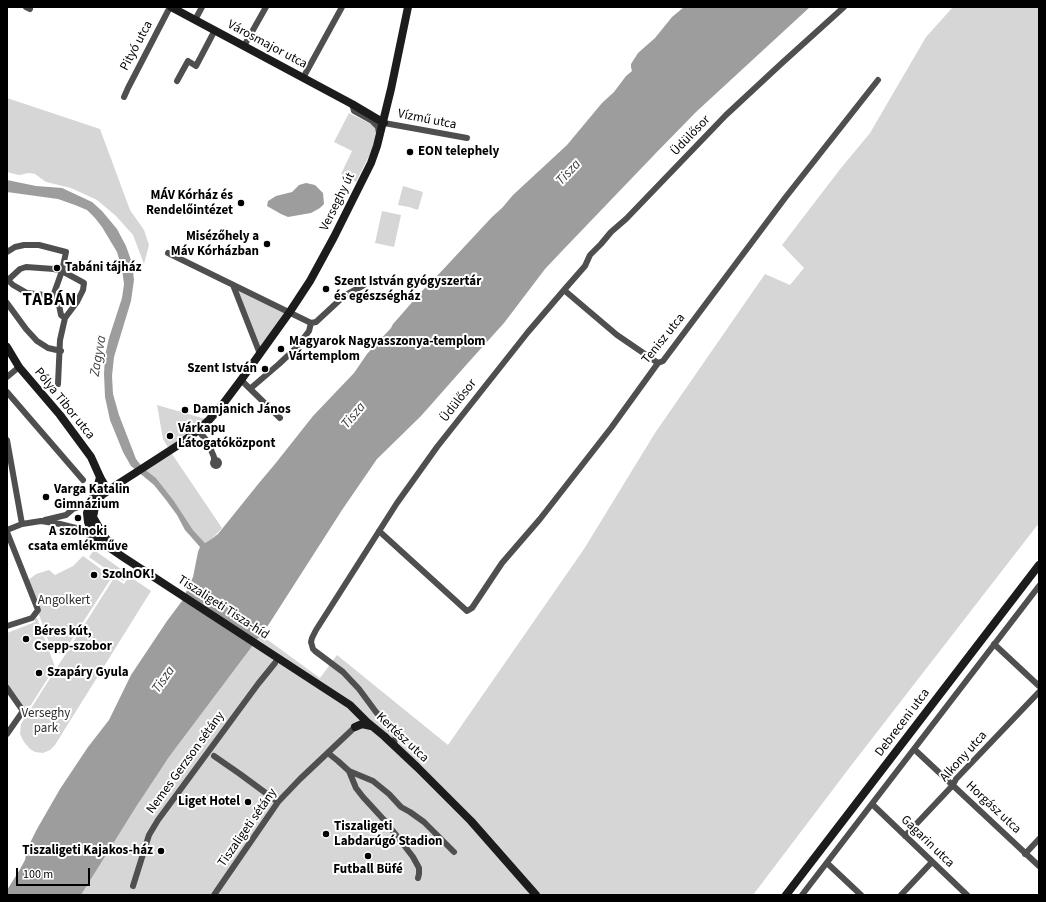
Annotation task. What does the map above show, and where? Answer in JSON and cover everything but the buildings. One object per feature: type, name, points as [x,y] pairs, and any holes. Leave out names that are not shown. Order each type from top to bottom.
[{"type":"main road","name":"Városmajor utca","points":[[171,7],[352,104],[384,123]]},
{"type":"main road","name":"Verseghy út","points":[[90,503],[103,491],[170,451],[209,420],[223,404],[260,354],[313,276],[371,163],[384,123],[408,7]]},
{"type":"main road","name":"Pólya Tibor utca","points":[[7,348],[19,367],[60,415],[91,457],[104,484],[103,491]]},
{"type":"main road","points":[[101,542],[91,530],[89,517],[90,503],[98,489],[100,477],[117,484]]},
{"type":"main road","points":[[89,517],[103,491]]},
{"type":"main road","points":[[89,517],[118,553]]},
{"type":"main road","name":"Tiszaligeti Tisza-híd","points":[[101,542],[275,660]]},
{"type":"main road","name":"Debreceni utca","points":[[786,895],[1039,565]]},
{"type":"main road","name":"Kertész utca","points":[[275,660],[353,707],[471,821],[536,895]]},
{"type":"main road","points":[[353,707],[356,717],[355,727]]},
{"type":"main road","points":[[355,727],[362,717]]},
{"type":"main road","points":[[355,727],[362,724],[376,729]]},
{"type":"street","name":"Pityó utca","points":[[124,97],[171,7]]},
{"type":"street","points":[[195,20],[202,7]]},
{"type":"street","points":[[244,46],[266,7]]},
{"type":"street","points":[[303,78],[342,7]]},
{"type":"street","name":"Üdülősor","points":[[393,745],[396,735],[359,689],[342,672],[315,651],[311,642],[316,630],[397,502],[437,447],[493,376],[585,266],[590,255],[610,232],[626,219],[726,115],[844,7]]},
{"type":"street","points":[[177,81],[188,61],[196,66],[215,30]]},
{"type":"street","name":"Tenisz utca","points":[[379,531],[467,612],[472,608],[502,563],[540,519],[611,428],[658,363],[663,361],[784,198],[878,80]]},
{"type":"street","name":"Városmajor utca","points":[[352,104],[354,111],[372,121],[378,127],[379,139]]},
{"type":"street","name":"Vízmű utca","points":[[384,123],[467,138]]},
{"type":"street","points":[[7,252],[15,247],[24,245],[39,245],[66,252],[62,271],[53,296],[54,300],[59,305],[61,315],[65,318]]},
{"type":"street","points":[[168,253],[311,323],[316,322],[344,296],[364,285]]},
{"type":"street","points":[[53,296],[27,293],[7,281],[20,269],[26,267],[62,271],[84,284],[83,290],[77,302],[65,318],[60,340],[58,384]]},
{"type":"street","points":[[233,285],[260,354]]},
{"type":"street","points":[[564,290],[617,335],[658,363]]},
{"type":"street","points":[[7,303],[37,341],[48,348],[60,351]]},
{"type":"street","points":[[251,388],[297,347],[310,331],[311,323]]},
{"type":"street","points":[[7,377],[19,367]]},
{"type":"street","points":[[239,383],[251,388],[280,418]]},
{"type":"street","points":[[7,392],[83,480]]},
{"type":"street","points":[[198,430],[211,446],[214,461]]},
{"type":"street","points":[[7,440],[22,524]]},
{"type":"street","points":[[211,446],[218,441],[223,443]]},
{"type":"street","points":[[7,626],[32,618],[38,610],[7,531],[22,524],[60,517],[90,503]]},
{"type":"street","points":[[76,528],[82,527],[89,517],[83,510],[77,508]]},
{"type":"street","points":[[42,521],[76,528],[101,542]]},
{"type":"street","name":"Debreceni utca","points":[[802,895],[1039,586]]},
{"type":"street","points":[[994,644],[1039,686]]},
{"type":"street","name":"Nemes Gerzson sétány","points":[[133,886],[149,835],[158,820],[275,660]]},
{"type":"street","points":[[7,688],[23,711],[7,734]]},
{"type":"street","name":"Alkony utca","points":[[905,836],[1039,692]]},
{"type":"street","name":"Tiszaligeti sétány","points":[[214,895],[278,802],[288,790],[355,727]]},
{"type":"street","name":"Horgász utca","points":[[914,749],[1039,866]]},
{"type":"street","points":[[328,753],[348,771],[356,788],[385,821],[413,857],[418,868],[418,878]]},
{"type":"street","points":[[214,756],[278,802]]},
{"type":"street","points":[[348,771],[373,781],[389,794],[401,807],[424,822],[454,852]]},
{"type":"street","name":"Gagarin utca","points":[[872,804],[967,895]]},
{"type":"street","points":[[1025,854],[1039,839]]},
{"type":"street","points":[[901,895],[932,862]]},
{"type":"street","points":[[827,863],[861,895]]},
{"type":"green space","points":[[953,7],[1039,7],[1039,523],[753,895],[81,895],[169,757],[261,635],[320,678],[337,655],[448,745],[584,549],[655,433],[765,274],[790,285],[804,268],[782,245],[870,133],[926,37]]},
{"type":"green space","points":[[7,98],[100,129],[130,210],[144,230],[149,245],[144,264],[133,235],[116,216],[97,200],[71,188],[46,182],[35,174],[29,173],[19,175],[7,172]]},
{"type":"green space","points":[[349,113],[373,125],[377,130],[377,140],[356,182],[341,174],[352,151],[334,142]]},
{"type":"green space","points":[[403,186],[423,192],[418,210],[398,205]]},
{"type":"green space","points":[[382,211],[401,215],[394,247],[375,243]]},
{"type":"green space","points":[[233,285],[289,313],[260,354]]},
{"type":"green space","points":[[157,405],[209,420],[170,451],[163,439]]},
{"type":"green space","points":[[170,451],[222,528],[213,538],[205,543],[193,530],[174,501],[156,478],[143,468]]},
{"type":"green space","points":[[94,550],[128,574],[123,581],[89,557]]},
{"type":"green space","name":"Angolkert","points":[[83,556],[112,577],[62,655],[51,648],[27,581],[36,574],[49,570],[55,575],[73,566]]},
{"type":"green space","name":"Verseghy park","points":[[129,576],[151,591],[55,745],[50,750],[43,753],[35,752],[24,742],[20,734],[21,724],[114,578],[124,584]]},
{"type":"green space","points":[[37,618],[55,667],[31,705],[23,709],[7,685],[7,633],[35,622],[35,619]]},
{"type":"water","name":"Tisza","points":[[684,7],[810,7],[696,112],[562,251],[545,269],[504,323],[421,416],[377,459],[342,510],[269,624],[169,757],[81,895],[7,895],[7,890],[25,860],[27,849],[37,829],[60,789],[88,747],[109,720],[131,675],[182,601],[193,577],[200,547],[185,530],[177,515],[154,485],[131,466],[123,452],[110,420],[105,397],[105,356],[109,338],[122,298],[124,284],[122,269],[117,252],[102,227],[87,210],[58,199],[7,192],[7,180],[36,186],[62,188],[92,202],[102,211],[117,229],[126,246],[132,263],[134,280],[131,301],[114,357],[112,376],[113,394],[119,415],[136,459],[143,468],[156,478],[174,501],[193,530],[205,543],[218,534],[313,416],[354,373],[367,354],[420,293],[513,195],[567,145],[602,103],[614,92],[626,76],[632,71],[631,64],[638,53],[655,38],[672,17]]},
{"type":"water","points":[[306,183],[315,185],[323,193],[324,204],[320,208],[311,213],[288,217],[267,206],[268,201],[276,196],[292,192],[299,185]]},
{"type":"place","name":"EON telephely","points":[[410,152]]},
{"type":"place","name":"MÁV Kórház és Rendelőintézet","points":[[241,203]]},
{"type":"place","name":"Misézőhely a Máv Kórházban","points":[[267,244]]},
{"type":"place","name":"Tabáni tájház","points":[[57,268]]},
{"type":"place","name":"Szent István gyógyszertár és egészségház","points":[[326,289]]},
{"type":"place","name":"Magyarok Nagyasszonya-templom Vártemplom","points":[[281,349]]},
{"type":"place","name":"Szent István","points":[[265,369]]},
{"type":"place","name":"Damjanich János","points":[[185,410]]},
{"type":"place","name":"Várkapu Látogatóközpont","points":[[170,436]]},
{"type":"place","name":"Varga Katalin Gimnázium","points":[[46,497]]},
{"type":"place","name":"A szolnoki csata emlékműve","points":[[78,518]]},
{"type":"place","name":"SzolnOK!","points":[[94,575]]},
{"type":"place","name":"Béres kút, Csepp-szobor","points":[[26,639]]},
{"type":"place","name":"Szapáry Gyula","points":[[39,673]]},
{"type":"place","name":"Liget Hotel","points":[[248,802]]},
{"type":"place","name":"Tiszaligeti Labdarúgó Stadion","points":[[326,834]]},
{"type":"place","name":"Tiszaligeti Kajakos-ház","points":[[161,851]]},
{"type":"place","name":"Futball Büfé","points":[[368,856]]},
{"type":"district","name":"TABÁN","points":[[50,301]]},
{"type":"water label","name":"Zagyva","points":[[99,356]]}]
